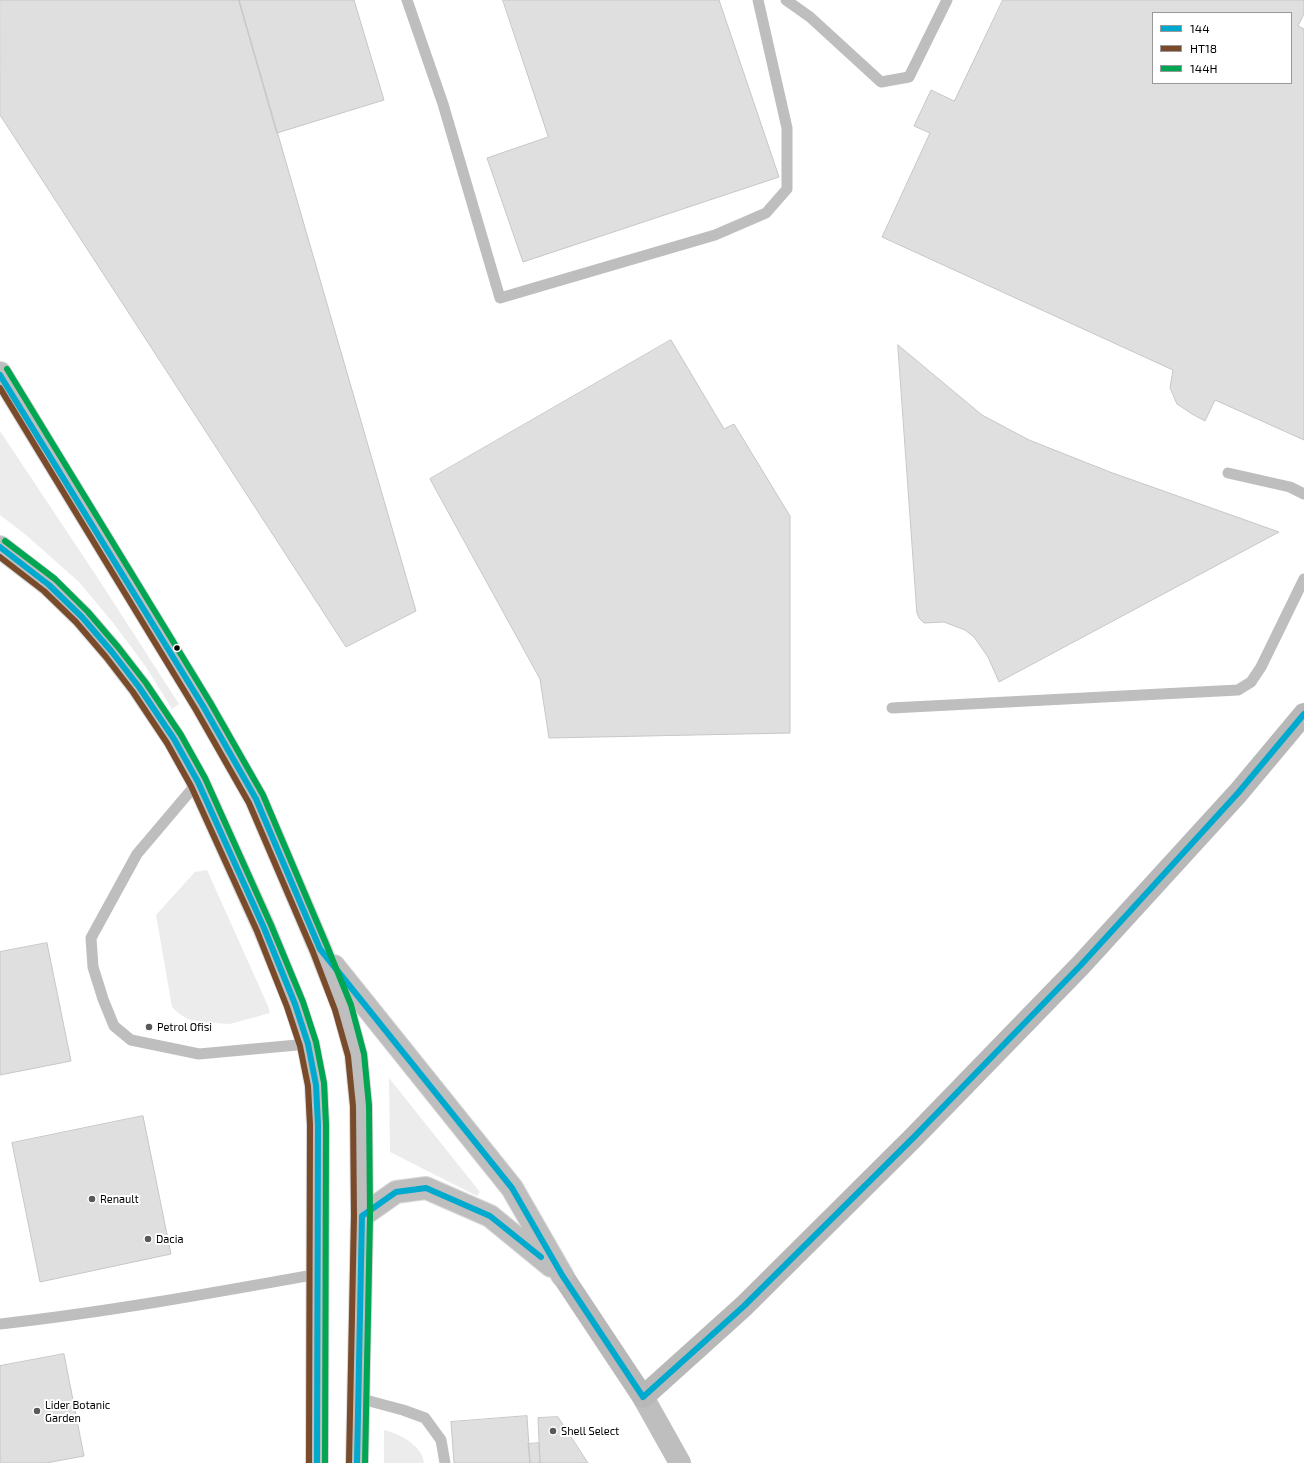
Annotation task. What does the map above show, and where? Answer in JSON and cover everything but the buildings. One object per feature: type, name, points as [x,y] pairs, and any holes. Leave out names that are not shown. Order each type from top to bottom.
[{"type":"main road","points":[[1,376],[210,717],[256,799],[343,1007],[356,1055],[362,1106],[362,1216],[357,1463]]},
{"type":"main road","points":[[0,547],[49,585],[82,616],[139,687],[174,738],[198,782],[264,928],[308,1044],[316,1085],[318,1125],[317,1463]]},
{"type":"main road","points":[[643,1397],[749,1300],[913,1138],[1075,972],[1238,793],[1303,718]]},
{"type":"main road","points":[[320,949],[512,1188],[562,1275],[643,1397],[680,1463]]},
{"type":"main road","points":[[362,1216],[396,1192],[426,1188],[490,1216],[562,1275]]},
{"type":"lane","points":[[407,0],[443,104],[500,298],[715,235],[766,213],[787,189],[787,128],[758,0]]},
{"type":"lane","points":[[786,0],[810,17],[881,82],[909,77],[947,0]]},
{"type":"lane","points":[[1228,473],[1290,487],[1304,494]]},
{"type":"lane","points":[[892,708],[1238,690],[1251,682],[1261,667],[1304,579]]},
{"type":"lane","points":[[198,782],[137,854],[91,938],[93,967],[103,999],[114,1026],[131,1040],[199,1054],[308,1044]]},
{"type":"lane","points":[[0,1324],[62,1317],[154,1303],[318,1274]]},
{"type":"lane","points":[[358,1398],[403,1410],[425,1418],[441,1440],[445,1463]]},
{"type":"shaded area","points":[[0,431],[179,704],[172,709],[146,667],[114,624],[79,582],[26,535],[0,515]]},
{"type":"shaded area","points":[[207,870],[270,1013],[230,1024],[201,1022],[188,1019],[172,1007],[156,915],[195,872]]},
{"type":"shaded area","points":[[389,1078],[480,1192],[477,1196],[390,1152]]},
{"type":"shaded area","points":[[384,1430],[397,1434],[409,1441],[419,1451],[424,1463],[384,1463]]},
{"type":"transit line","name":"144H","points":[[7,369],[210,702],[263,795],[351,1005],[364,1054],[369,1106],[370,1216],[365,1463]]},
{"type":"transit line","name":"144","points":[[0,375],[203,706],[256,799],[320,949],[512,1188],[562,1275],[643,1397]]},
{"type":"transit line","name":"HT18","points":[[0,388],[196,710],[249,803],[313,952],[335,1010],[348,1056],[353,1106],[354,1216],[349,1463]]},
{"type":"transit line","name":"144H","points":[[5,541],[55,579],[88,612],[146,683],[181,735],[205,778],[271,925],[303,1002],[316,1042],[324,1083],[326,1125],[325,1463]]},
{"type":"transit line","name":"144","points":[[0,547],[49,585],[82,617],[139,687],[174,739],[198,782],[264,928],[295,1004],[308,1044],[316,1085],[318,1125],[317,1463]]},
{"type":"transit line","name":"HT18","points":[[0,557],[44,591],[76,622],[133,692],[167,743],[191,786],[257,931],[287,1007],[300,1046],[308,1086],[310,1125],[309,1463]]},
{"type":"transit line","name":"144","points":[[643,1397],[744,1306],[913,1138],[1080,966],[1238,793],[1304,714]]},
{"type":"transit line","name":"144","points":[[357,1463],[362,1216],[396,1192],[426,1188],[490,1216],[541,1257]]},
{"type":"place","name":"Petrol Ofisi","points":[[149,1027]]},
{"type":"place","name":"Renault","points":[[92,1199]]},
{"type":"place","name":"Dacia","points":[[148,1239]]},
{"type":"place","name":"Lider Botanic Garden","points":[[37,1411]]},
{"type":"place","name":"Shell Select","points":[[553,1431]]}]
